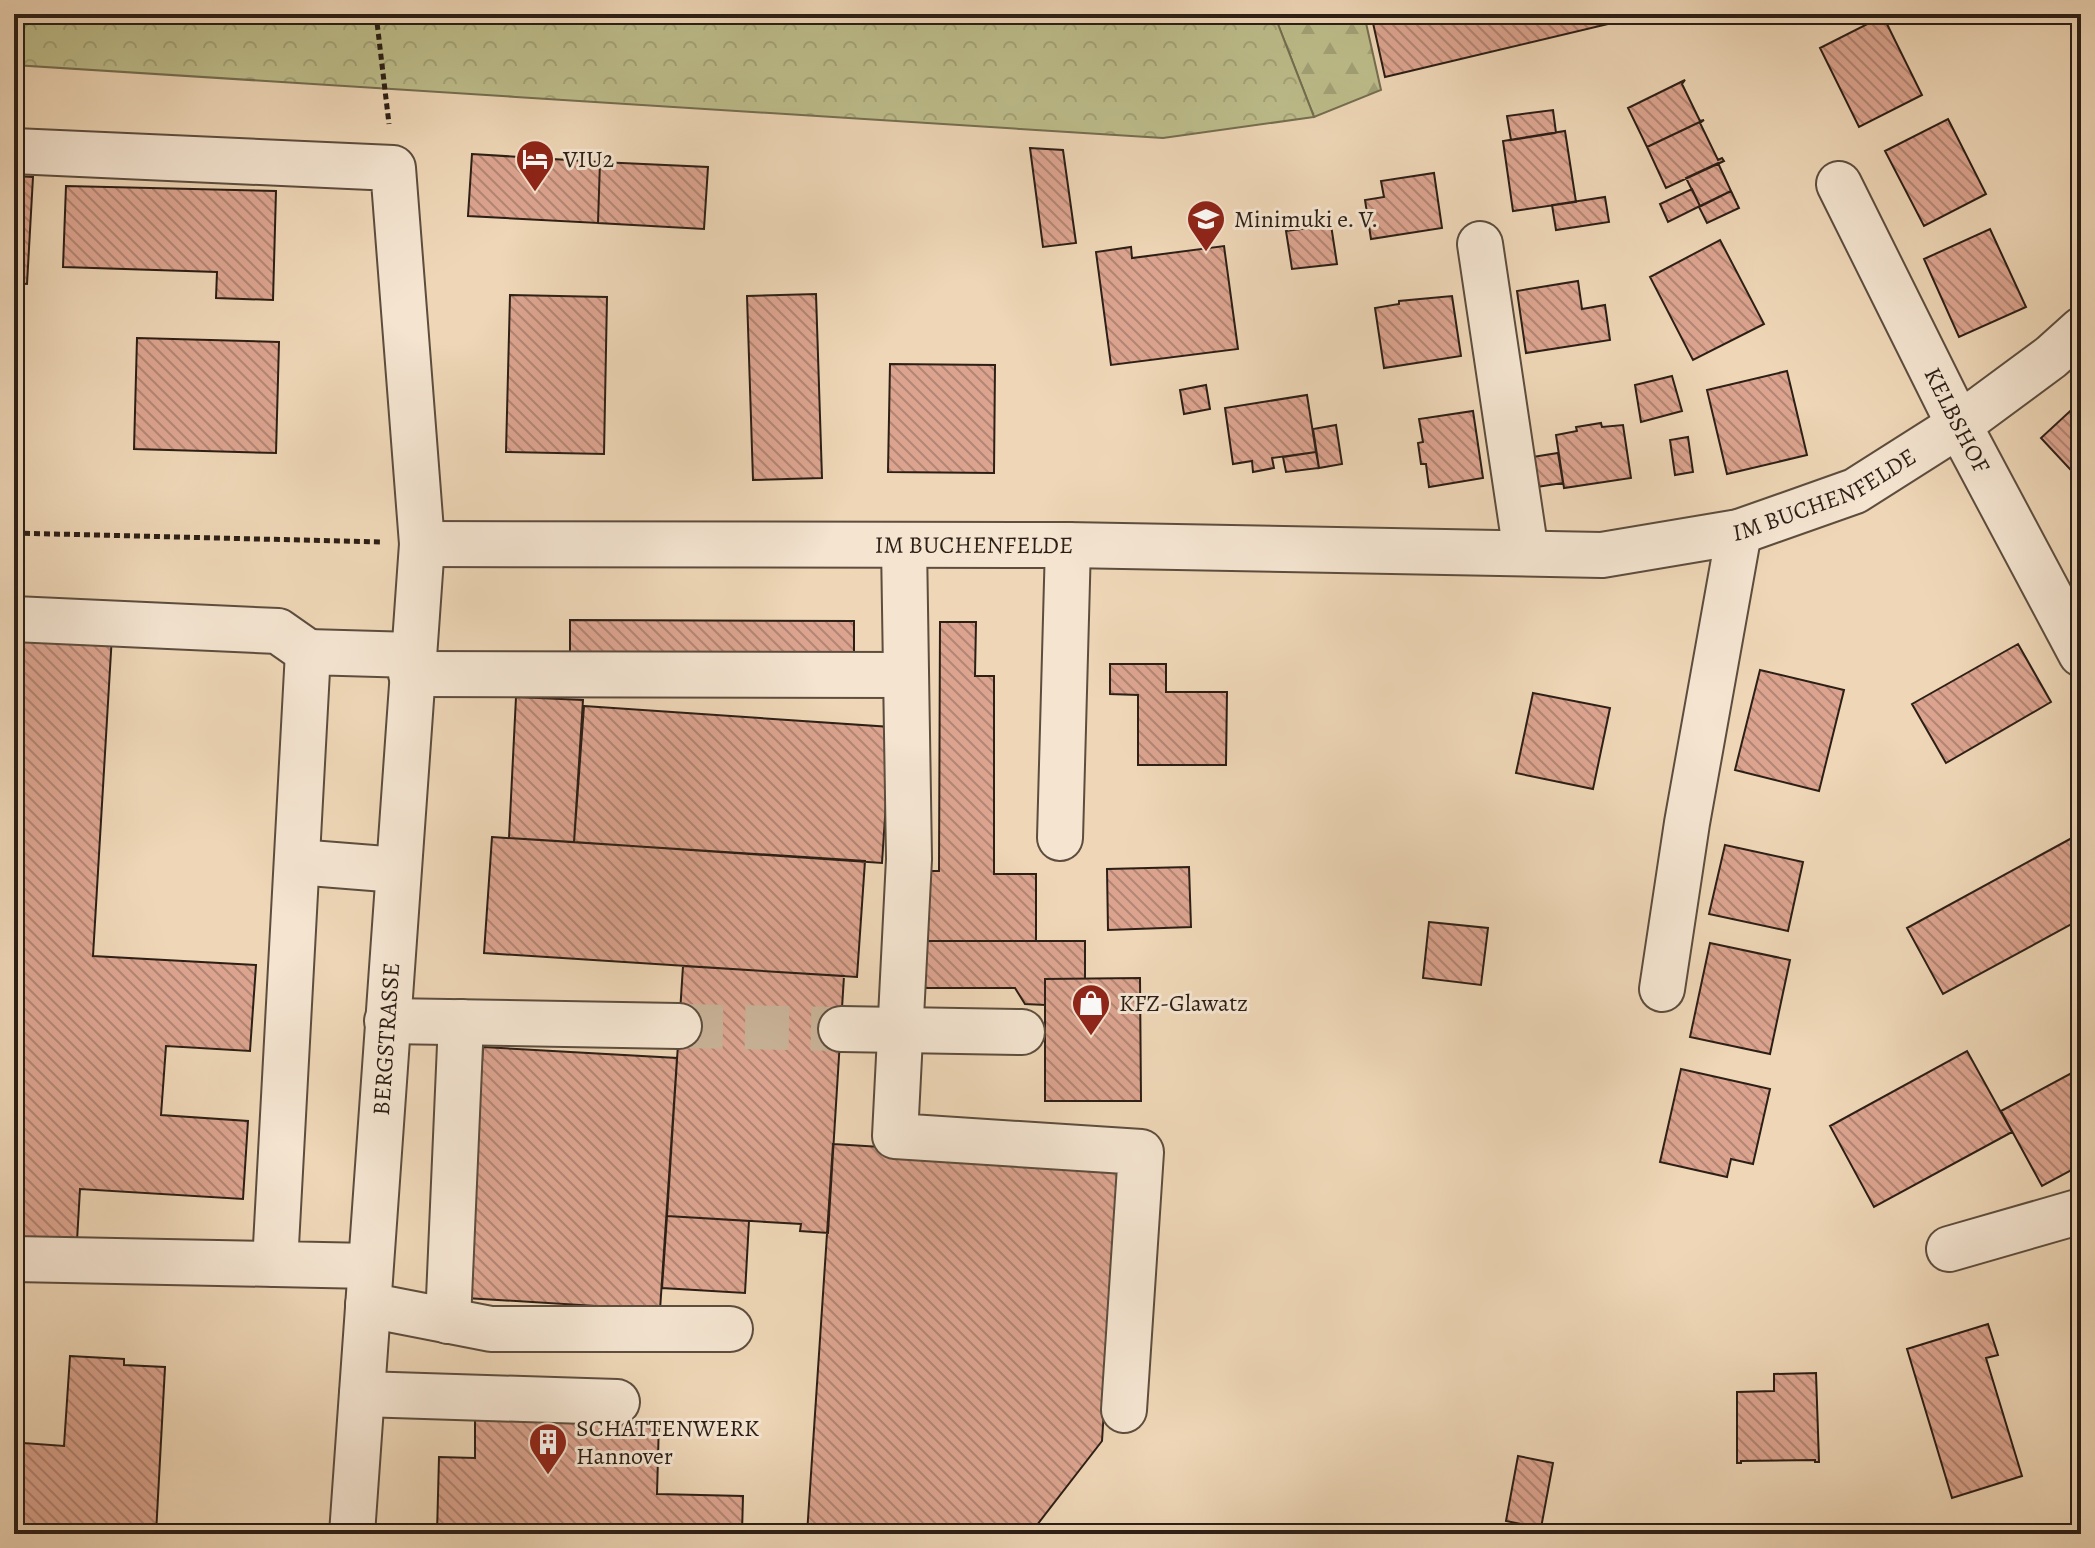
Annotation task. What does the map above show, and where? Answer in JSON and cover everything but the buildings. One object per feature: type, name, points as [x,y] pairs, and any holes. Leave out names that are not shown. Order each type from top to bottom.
[{"type":"street","points":[[14,151],[393,168]]},
{"type":"street","name":"BERGSTRASSE","points":[[352,1534],[422,544],[393,168]]},
{"type":"street","name":"KELBSHOF","points":[[1839,184],[1959,425],[2081,654]]},
{"type":"street","points":[[1480,244],[1526,553]]},
{"type":"street","name":"IM BUCHENFELDE","points":[[422,544],[1068,545],[1602,555],[1739,532],[1855,491],[1959,425],[2051,357],[2081,330]]},
{"type":"street","points":[[1662,989],[1687,823],[1739,532]]},
{"type":"street","points":[[904,545],[909,859],[895,1136],[1141,1152],[1124,1410]]},
{"type":"street","points":[[1060,838],[1068,545]]},
{"type":"street","points":[[14,619],[278,631],[308,652],[412,664],[906,675]]},
{"type":"street","points":[[275,1264],[308,652]]},
{"type":"street","points":[[297,862],[398,870]]},
{"type":"street","points":[[387,1021],[679,1026]]},
{"type":"street","points":[[448,1321],[461,1022]]},
{"type":"street","points":[[841,1029],[1022,1032]]},
{"type":"street","points":[[1949,1249],[2081,1211]]},
{"type":"street","points":[[14,1259],[275,1264],[369,1286],[448,1321],[491,1329],[730,1329]]},
{"type":"street","points":[[362,1394],[617,1402]]},
{"type":"path","points":[[376,14],[393,168]]},
{"type":"path","points":[[697,14],[741,22],[785,14]]},
{"type":"path","points":[[14,533],[422,544]]},
{"type":"green space","points":[[14,14],[1274,14],[1314,117],[1163,138],[14,65]]},
{"type":"green space","points":[[1274,14],[1364,14],[1381,90],[1314,117]]},
{"type":"tunnel","points":[[679,1026],[841,1029]]},
{"type":"place","name":"VIU2","points":[[535,193]]},
{"type":"place","name":"Minimuki e. V.","points":[[1206,253]]},
{"type":"place","name":"KFZ-Glawatz","points":[[1091,1037]]},
{"type":"place","name":"SCHATTENWERK Hannover","points":[[548,1476]]}]
